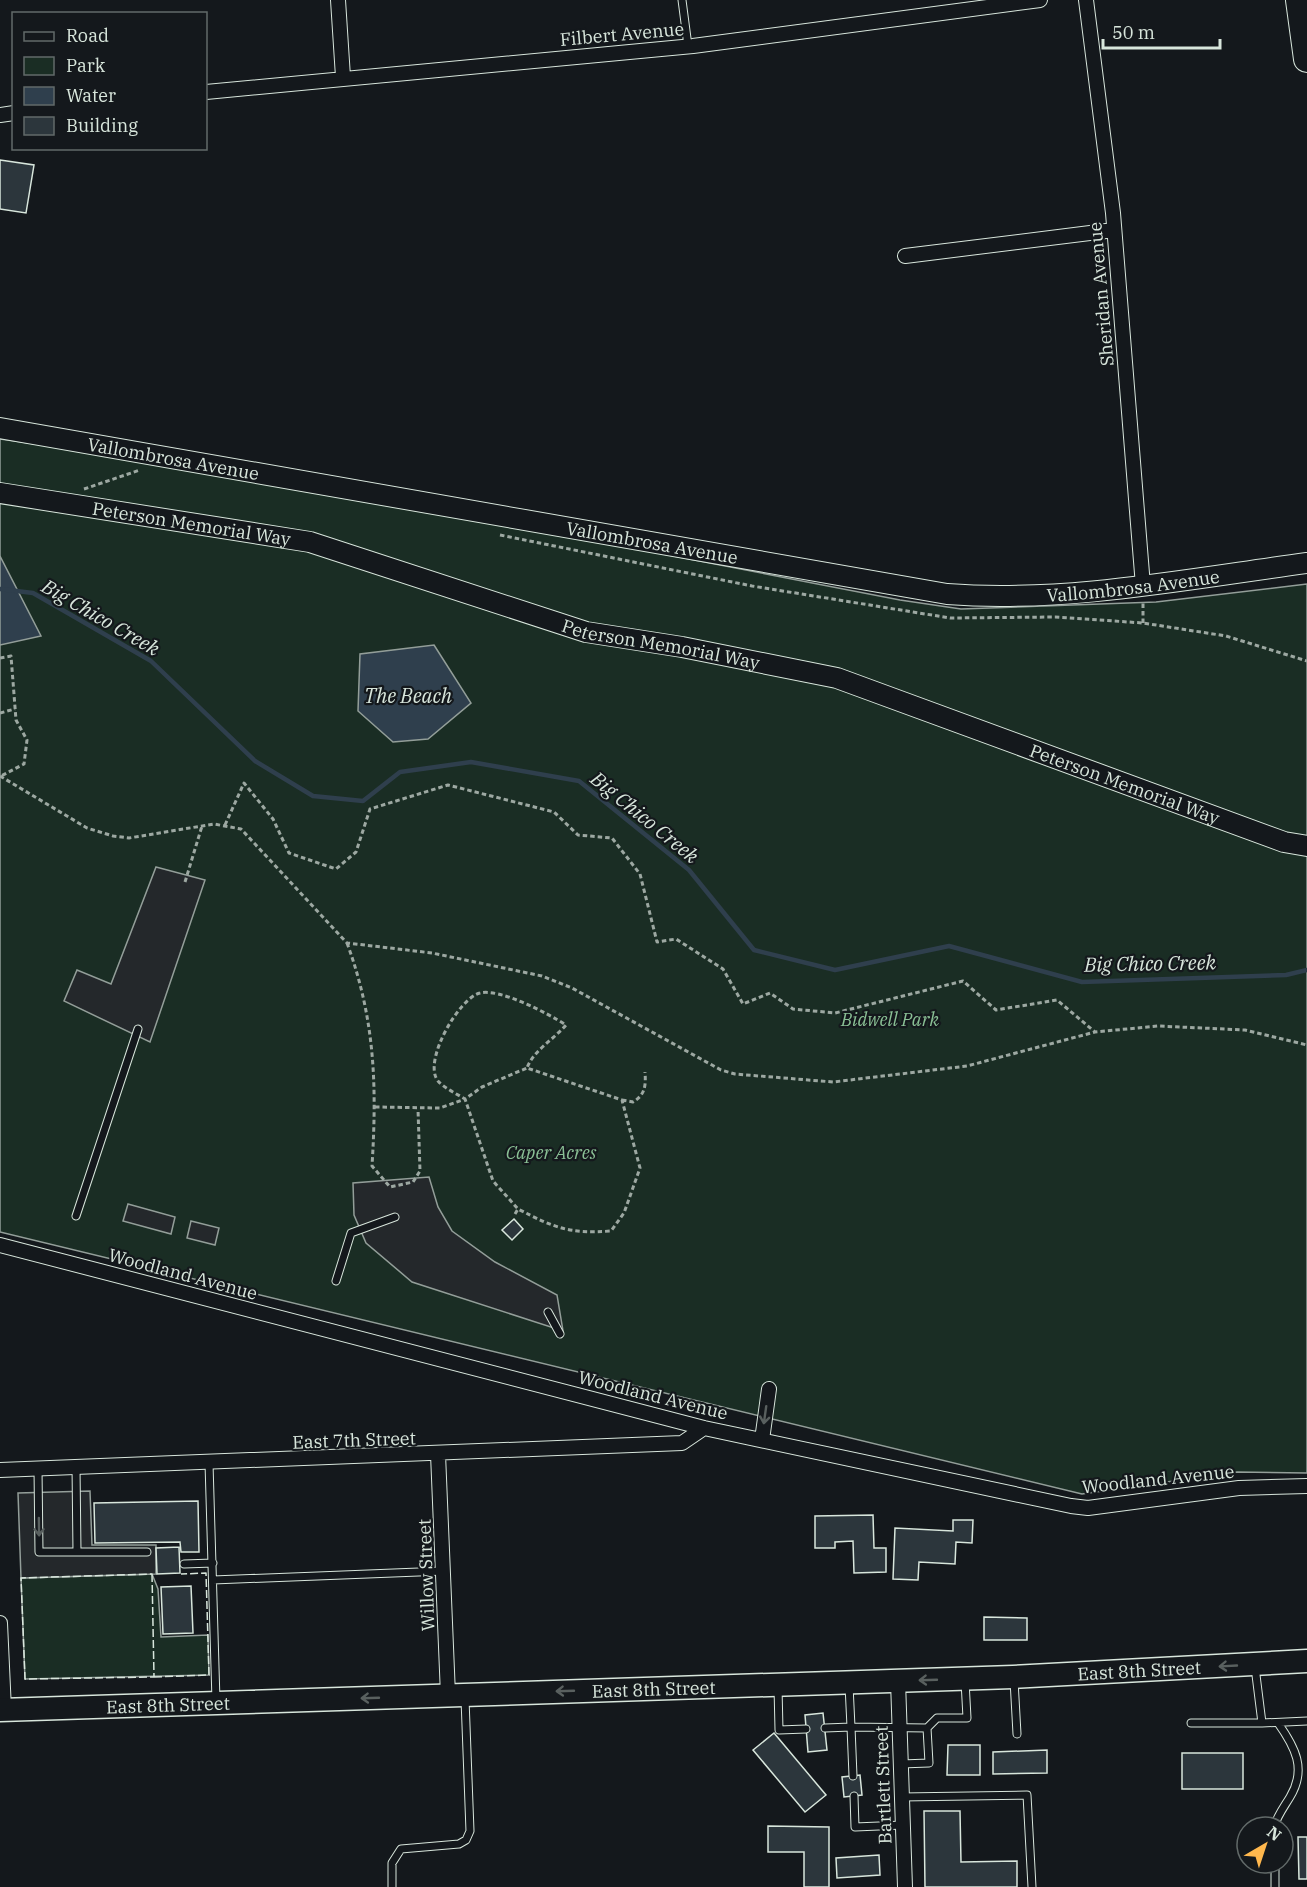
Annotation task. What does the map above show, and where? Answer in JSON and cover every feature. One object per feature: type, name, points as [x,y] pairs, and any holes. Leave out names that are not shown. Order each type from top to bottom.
[{"type":"highway","points":[[1299,0],[1307,59]]},
{"type":"main road","name":"East 8th Street","points":[[2,1710],[964,1679],[1307,1661]]},
{"type":"street","points":[[338,0],[343,77]]},
{"type":"street","name":"Filbert Avenue","points":[[207,92],[343,77],[688,46],[1040,0]]},
{"type":"street","name":"Sheridan Avenue","points":[[1086,0],[1114,230],[1143,586]]},
{"type":"street","points":[[905,256],[1114,230]]},
{"type":"street","name":"Vallombrosa Avenue","points":[[0,428],[947,594],[1000,598],[1143,586],[1307,563]]},
{"type":"street","name":"Peterson Memorial Way","points":[[0,493],[310,542],[586,632],[837,678],[1133,789],[1284,842],[1307,846]]},
{"type":"street","name":"Woodland Avenue","points":[[0,1245],[704,1428],[1079,1507],[1239,1488],[1307,1486]]},
{"type":"street","points":[[762,1440],[769,1389]]},
{"type":"street","name":"East 7th Street","points":[[0,1470],[682,1443],[704,1428]]},
{"type":"street","name":"Willow Street","points":[[438,1454],[444,1571],[456,1695]]},
{"type":"street","points":[[0,1623],[2,1710]]},
{"type":"street","name":"Bartlett Street","points":[[898,1681],[905,1887]]},
{"type":"lane","points":[[682,0],[688,46]]},
{"type":"lane","points":[[75,1216],[138,1029]]},
{"type":"lane","points":[[336,1281],[351,1233],[394,1217]]},
{"type":"lane","points":[[549,1312],[560,1334]]},
{"type":"lane","points":[[209,1463],[216,1704]]},
{"type":"lane","points":[[76,1467],[77,1552]]},
{"type":"lane","points":[[38,1468],[39,1552],[147,1552]]},
{"type":"lane","points":[[184,1564],[213,1563]]},
{"type":"lane","points":[[213,1580],[444,1571]]},
{"type":"lane","points":[[1255,1665],[1262,1723]]},
{"type":"lane","points":[[1013,1677],[1017,1734]]},
{"type":"lane","points":[[825,1728],[927,1728],[937,1718],[967,1718],[964,1679]]},
{"type":"lane","points":[[849,1683],[853,1776]]},
{"type":"lane","points":[[778,1685],[779,1730],[806,1729]]},
{"type":"lane","points":[[392,1887],[392,1863],[401,1849],[459,1844],[466,1840],[470,1830],[456,1695]]},
{"type":"lane","points":[[1191,1723],[1307,1721]]},
{"type":"lane","points":[[1278,1723],[1292,1743],[1298,1762],[1298,1785],[1279,1815]]},
{"type":"lane","points":[[901,1764],[929,1763],[927,1728]]},
{"type":"lane","points":[[902,1797],[1027,1795],[1032,1887]]},
{"type":"lane","points":[[854,1796],[855,1827],[903,1826]]},
{"type":"path","points":[[83,489],[149,467]]},
{"type":"path","points":[[499,535],[752,586],[950,618],[1055,617],[1143,622],[1226,636],[1307,661]]},
{"type":"path","points":[[0,658],[11,656],[16,720],[27,740],[24,764],[0,776]]},
{"type":"path","points":[[0,713],[15,709]]},
{"type":"path","points":[[0,776],[87,828],[113,836],[129,838],[202,826],[225,825],[246,832],[347,943],[362,984],[372,1036],[375,1107],[372,1166],[390,1187],[413,1182],[420,1171],[418,1109]]},
{"type":"path","points":[[225,825],[244,783],[273,819],[289,853],[336,868],[356,852],[370,809],[448,785],[554,812],[578,835],[612,838],[639,874],[657,942],[676,939],[723,969],[743,1004],[770,993],[793,1009],[835,1013],[963,981],[996,1010],[1057,1000],[1095,1032]]},
{"type":"path","points":[[185,882],[202,826]]},
{"type":"path","points":[[347,943],[432,953],[542,976],[572,988],[721,1070],[735,1074],[786,1080],[844,1081],[968,1066],[1095,1032],[1158,1026],[1245,1030],[1307,1045]]},
{"type":"path","points":[[527,1068],[531,1057],[553,1041],[566,1025],[547,1013],[495,994],[480,993],[466,1001],[436,1048],[432,1064],[438,1080],[465,1099],[493,1181],[518,1209],[554,1228],[585,1233],[612,1231],[624,1213],[640,1168],[621,1100]]},
{"type":"path","points":[[375,1107],[440,1108],[465,1099],[482,1086],[527,1068],[633,1102],[640,1097],[646,1085],[645,1072]]},
{"type":"path","points":[[515,1214],[518,1209]]},
{"type":"green space","name":"Bidwell Park","points":[[0,439],[78,450],[627,547],[900,600],[961,609],[1156,602],[1307,584],[1307,1473],[1237,1472],[1082,1494],[0,1232]]},
{"type":"green space","points":[[152,1574],[158,1589],[161,1637],[208,1635],[209,1675],[25,1679],[21,1578]]},
{"type":"shaded area","points":[[156,867],[205,880],[150,1042],[64,1001],[77,970],[111,984]]},
{"type":"shaded area","points":[[429,1177],[438,1207],[452,1231],[495,1262],[557,1295],[563,1331],[412,1282],[366,1243],[354,1215],[353,1183]]},
{"type":"shaded area","points":[[128,1204],[175,1217],[171,1234],[123,1221]]},
{"type":"shaded area","points":[[191,1221],[219,1228],[215,1245],[187,1238]]},
{"type":"shaded area","points":[[90,1491],[92,1545],[156,1545],[156,1574],[21,1578],[18,1493]]},
{"type":"water","points":[[0,556],[41,636],[0,645]]},
{"type":"water","name":"The Beach","points":[[434,645],[471,703],[428,739],[393,742],[358,711],[360,654]]},
{"type":"building","points":[[0,160],[34,165],[26,213],[0,209]]},
{"type":"building","points":[[514,1219],[523,1229],[512,1240],[502,1230]]},
{"type":"building","points":[[198,1501],[199,1552],[181,1552],[180,1542],[95,1543],[94,1503]]},
{"type":"building","points":[[873,1515],[874,1548],[886,1548],[886,1572],[854,1573],[853,1541],[835,1542],[835,1548],[815,1548],[815,1516]]},
{"type":"building","points":[[953,1520],[973,1520],[972,1543],[956,1542],[955,1564],[919,1562],[918,1580],[893,1579],[895,1528],[953,1531]]},
{"type":"building","points":[[179,1547],[180,1573],[157,1574],[156,1548]]},
{"type":"building","points":[[191,1586],[193,1633],[163,1634],[161,1587]]},
{"type":"building","points":[[984,1617],[1027,1618],[1027,1640],[984,1640]]},
{"type":"building","points":[[823,1713],[827,1750],[808,1752],[805,1715]]},
{"type":"building","points":[[774,1733],[826,1795],[805,1812],[753,1750]]},
{"type":"building","points":[[948,1745],[980,1745],[980,1775],[947,1775]]},
{"type":"building","points":[[1047,1750],[1047,1773],[993,1774],[993,1752]]},
{"type":"building","points":[[1182,1753],[1243,1753],[1243,1789],[1182,1789]]},
{"type":"building","points":[[860,1775],[862,1795],[844,1797],[842,1777]]},
{"type":"building","points":[[924,1811],[960,1811],[961,1862],[1017,1861],[1017,1887],[925,1887]]},
{"type":"building","points":[[768,1826],[829,1827],[829,1887],[804,1887],[804,1852],[768,1852]]},
{"type":"building","points":[[1298,1837],[1307,1837],[1307,1879],[1299,1879]]},
{"type":"building","points":[[879,1855],[880,1875],[837,1878],[836,1858]]},
{"type":"waterway","name":"Big Chico Creek","points":[[0,589],[33,593],[151,661],[255,761],[313,796],[363,801],[400,772],[471,762],[579,781],[689,870],[754,950],[835,970],[949,946],[1082,982],[1286,975],[1307,970]]},
{"type":"fence","points":[[154,1677],[209,1675],[206,1573],[181,1574]]},
{"type":"fence","points":[[152,1574],[154,1677],[25,1679],[21,1578],[152,1574]]},
{"type":"park label","name":"Caper Acres","points":[[551,1152]]}]
